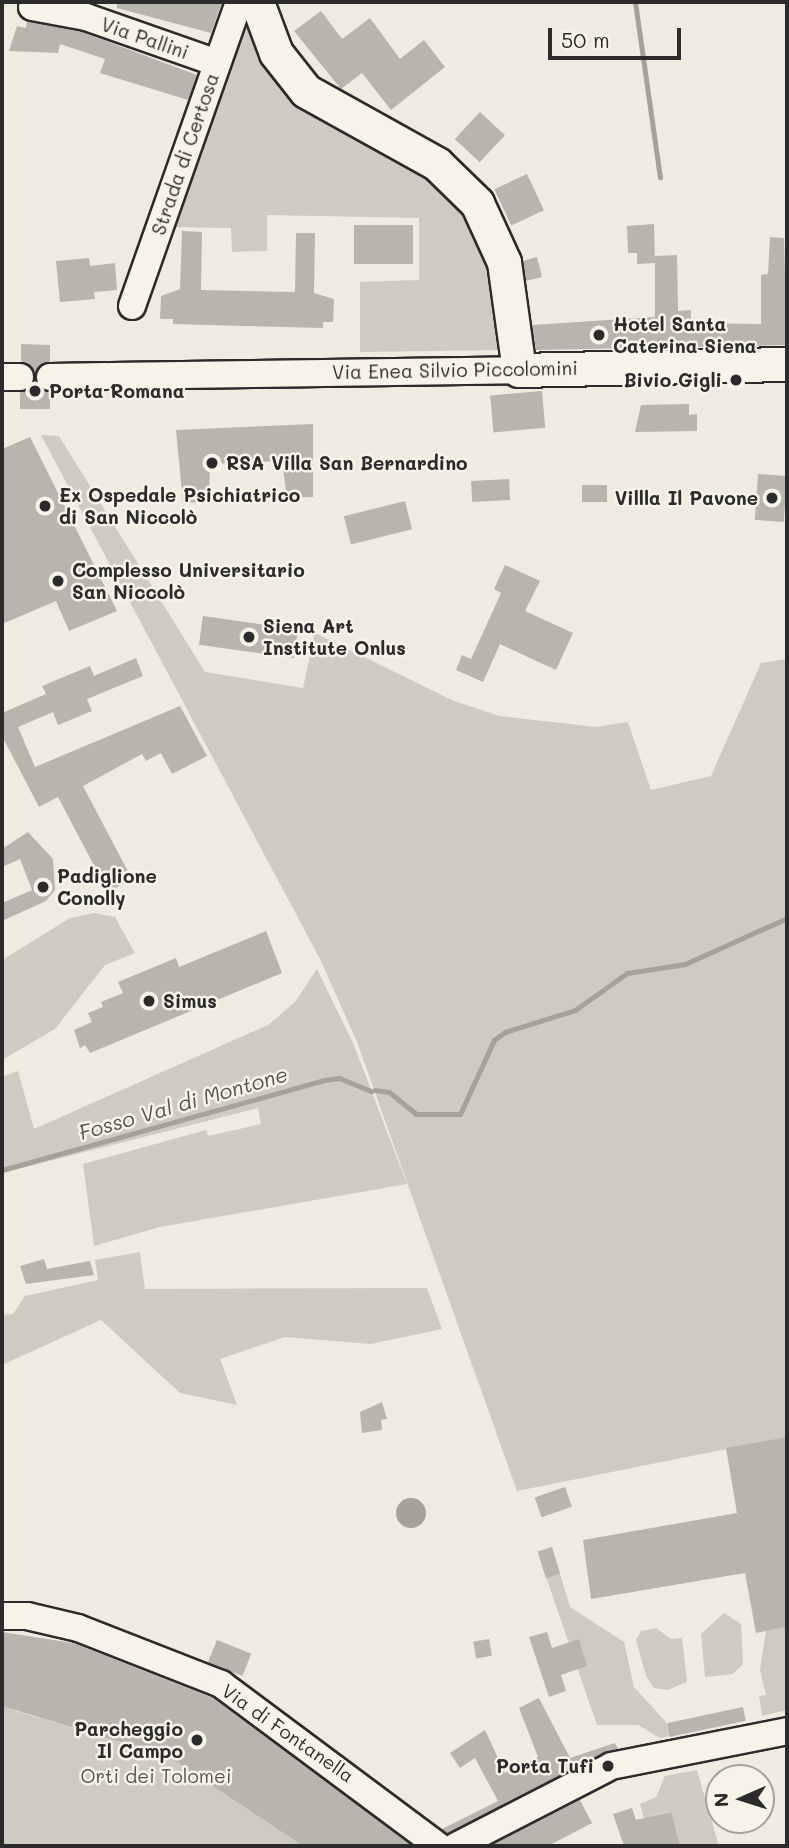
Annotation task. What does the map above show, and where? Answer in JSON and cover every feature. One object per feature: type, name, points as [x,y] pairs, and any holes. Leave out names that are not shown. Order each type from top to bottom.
[{"type":"main road","points":[[257,2],[276,54],[306,91],[437,164],[477,203],[504,262],[519,370]]},
{"type":"main road","name":"Via Enea Silvio Piccolomini","points":[[519,370],[787,364]]},
{"type":"street","name":"Strada di Certosa","points":[[132,306],[239,2]]},
{"type":"street","name":"Via Pallini","points":[[32,7],[86,17],[214,72]]},
{"type":"street","name":"Via Enea Silvio Piccolomini","points":[[50,377],[519,370]]},
{"type":"street","name":"Via di Fontanella","points":[[2,1616],[27,1616],[78,1628],[228,1687],[438,1846]]},
{"type":"street","points":[[456,1846],[616,1765],[787,1731]]},
{"type":"green space","points":[[240,17],[428,169],[484,236],[504,350],[360,352],[360,282],[419,280],[419,218],[267,215],[267,251],[232,252],[231,228],[167,227]]},
{"type":"green space","points":[[41,435],[59,436],[205,672],[303,688],[315,633],[454,701],[500,716],[596,727],[628,722],[651,790],[711,776],[761,663],[787,659],[787,1437],[517,1491],[357,1042],[321,961]]},
{"type":"green space","points":[[95,913],[115,917],[135,953],[105,965],[55,1029],[2,1060],[2,960],[70,918]]},
{"type":"green space","points":[[317,969],[354,1045],[407,1184],[160,1227],[94,1246],[83,1164],[206,1130],[208,1136],[261,1124],[258,1108],[2,1173],[2,1077],[18,1071],[34,1129],[268,1025],[295,1002]]},
{"type":"green space","points":[[140,1252],[145,1289],[427,1288],[442,1329],[371,1344],[285,1337],[220,1359],[237,1405],[180,1393],[101,1320],[2,1365],[2,1315],[13,1314],[25,1296],[98,1280],[95,1260]]},
{"type":"green space","points":[[560,1574],[570,1607],[624,1642],[634,1687],[666,1722],[669,1736],[660,1738],[638,1725],[597,1725],[546,1577]]},
{"type":"green space","points":[[724,1613],[741,1624],[743,1664],[733,1674],[705,1677],[701,1634]]},
{"type":"green space","points":[[787,1627],[787,1710],[762,1716],[759,1696],[766,1695],[760,1670],[766,1631]]},
{"type":"green space","points":[[656,1628],[671,1639],[682,1638],[687,1682],[667,1690],[654,1688],[646,1676],[636,1640],[641,1631]]},
{"type":"green space","name":"Orti dei Tolomei","points":[[12,1704],[13,1710],[169,1757],[303,1846],[2,1846],[2,1706]]},
{"type":"green space","points":[[697,1770],[705,1798],[705,1834],[716,1834],[719,1846],[680,1846],[670,1812],[651,1816],[657,1838],[650,1840],[640,1804],[656,1797],[665,1776]]},
{"type":"shaded area","points":[[411,1498],[417,1499],[425,1507],[425,1519],[417,1527],[411,1528],[405,1527],[397,1519],[396,1513],[397,1507],[405,1499]]},
{"type":"building","points":[[117,2],[222,2],[211,33],[117,8]]},
{"type":"building","points":[[321,11],[342,39],[370,18],[400,59],[424,40],[445,67],[391,110],[362,73],[341,89],[294,31]]},
{"type":"building","points":[[27,21],[82,32],[197,75],[188,100],[100,73],[105,59],[60,44],[58,53],[9,51],[17,26],[26,28]]},
{"type":"building","points":[[480,112],[505,135],[480,162],[455,139]]},
{"type":"building","points":[[527,174],[544,210],[511,225],[494,189]]},
{"type":"building","points":[[654,224],[655,263],[637,264],[637,253],[628,253],[627,226]]},
{"type":"building","points":[[354,225],[413,225],[413,264],[354,264]]},
{"type":"building","points":[[182,231],[202,232],[201,290],[295,292],[296,233],[315,233],[314,293],[334,299],[333,322],[323,322],[323,328],[173,324],[173,319],[160,319],[161,296],[180,289]]},
{"type":"building","points":[[770,237],[784,238],[787,345],[536,350],[532,325],[655,317],[655,256],[677,255],[678,311],[691,310],[691,323],[761,324],[761,275],[768,274]]},
{"type":"building","points":[[537,257],[542,277],[526,281],[523,261]]},
{"type":"building","points":[[89,258],[90,266],[115,263],[117,290],[94,292],[95,299],[60,302],[56,261]]},
{"type":"building","points":[[21,344],[50,345],[50,361],[35,374],[21,361]]},
{"type":"building","points":[[35,380],[50,393],[50,409],[20,409],[20,393]]},
{"type":"building","points":[[542,391],[545,428],[493,432],[490,396]]},
{"type":"building","points":[[689,404],[689,415],[697,414],[697,431],[635,432],[641,405]]},
{"type":"building","name":"RSA Villa San Bernardino","points":[[313,424],[313,497],[287,498],[282,461],[210,464],[209,502],[183,503],[176,430]]},
{"type":"building","name":"Complesso Universitario San Niccolò","points":[[30,437],[117,611],[69,631],[56,601],[2,624],[2,449]]},
{"type":"building","name":"Villla Il Pavone","points":[[758,474],[787,476],[784,522],[755,520]]},
{"type":"building","points":[[509,479],[510,500],[472,502],[471,481]]},
{"type":"building","points":[[582,485],[607,485],[607,502],[582,502]]},
{"type":"building","points":[[405,501],[412,529],[351,544],[344,516]]},
{"type":"building","points":[[505,565],[540,581],[525,611],[573,633],[556,670],[500,644],[483,682],[456,670],[462,655],[471,659],[501,593],[494,589]]},
{"type":"building","name":"Siena Art Institute Onlus","points":[[203,616],[298,629],[294,658],[199,645]]},
{"type":"building","points":[[136,658],[143,676],[87,699],[92,711],[58,725],[53,712],[18,727],[35,767],[180,706],[207,756],[172,774],[161,753],[146,761],[142,754],[83,786],[132,879],[108,892],[58,797],[39,807],[2,736],[2,713],[46,694],[42,686],[90,666],[94,676]]},
{"type":"building","name":"Padiglione Conolly","points":[[28,832],[53,859],[55,890],[46,901],[2,921],[2,903],[32,890],[20,859],[2,867],[2,849]]},
{"type":"building","points":[[266,931],[282,973],[90,1053],[85,1045],[80,1048],[74,1030],[92,1022],[88,1013],[103,1007],[101,1002],[123,993],[118,982],[176,958],[179,967]]},
{"type":"building","points":[[44,1259],[47,1269],[90,1261],[94,1275],[26,1284],[20,1266]]},
{"type":"building","points":[[382,1402],[387,1419],[381,1420],[382,1430],[362,1433],[360,1412]]},
{"type":"building","points":[[787,1437],[787,1627],[756,1633],[745,1573],[591,1599],[583,1540],[737,1513],[726,1448]]},
{"type":"building","points":[[565,1487],[572,1507],[542,1517],[535,1497]]},
{"type":"building","points":[[552,1547],[560,1574],[546,1578],[538,1551]]},
{"type":"building","name":"Parcheggio Il Campo","points":[[2,1632],[73,1643],[213,1698],[412,1846],[303,1846],[169,1757],[2,1706]]},
{"type":"building","points":[[547,1632],[552,1648],[579,1639],[587,1666],[561,1675],[566,1691],[549,1697],[529,1637]]},
{"type":"building","points":[[489,1639],[492,1656],[476,1659],[473,1642]]},
{"type":"building","points":[[217,1640],[251,1654],[242,1676],[208,1662]]},
{"type":"building","points":[[539,1698],[570,1758],[615,1743],[618,1749],[447,1833],[442,1829],[498,1801],[475,1758],[460,1768],[450,1753],[485,1730],[505,1773],[538,1757],[519,1708]]},
{"type":"building","points":[[743,1707],[746,1721],[670,1737],[667,1723]]},
{"type":"building","points":[[580,1800],[592,1823],[548,1846],[490,1846]]},
{"type":"building","points":[[632,1808],[636,1820],[671,1812],[680,1846],[624,1846],[613,1814]]},
{"type":"waterway","points":[[635,2],[660,177]]},
{"type":"waterway","name":"Fosso Val di Montone","points":[[375,1090],[389,1092],[416,1114],[460,1114],[494,1040],[505,1032],[575,1010],[627,973],[685,964],[787,918]]},
{"type":"waterway","name":"Fosso Val di Montone","points":[[2,1170],[325,1080],[339,1078],[372,1091]]},
{"type":"place","name":"Hotel Santa Caterina Siena","points":[[599,335]]},
{"type":"place","name":"Bivio Gigli","points":[[736,380]]},
{"type":"place","name":"Porta Romana","points":[[35,391]]},
{"type":"place","name":"RSA Villa San Bernardino","points":[[212,463]]},
{"type":"place","name":"Villla Il Pavone","points":[[772,498]]},
{"type":"place","name":"Ex Ospedale Psichiatrico di San Niccolò","points":[[45,506]]},
{"type":"place","name":"Complesso Universitario San Niccolò","points":[[58,581]]},
{"type":"place","name":"Siena Art Institute Onlus","points":[[249,637]]},
{"type":"place","name":"Padiglione Conolly","points":[[43,887]]},
{"type":"place","name":"Simus","points":[[149,1001]]},
{"type":"place","name":"Parcheggio Il Campo","points":[[197,1740]]},
{"type":"place","name":"Porta Tufi","points":[[608,1766]]}]
